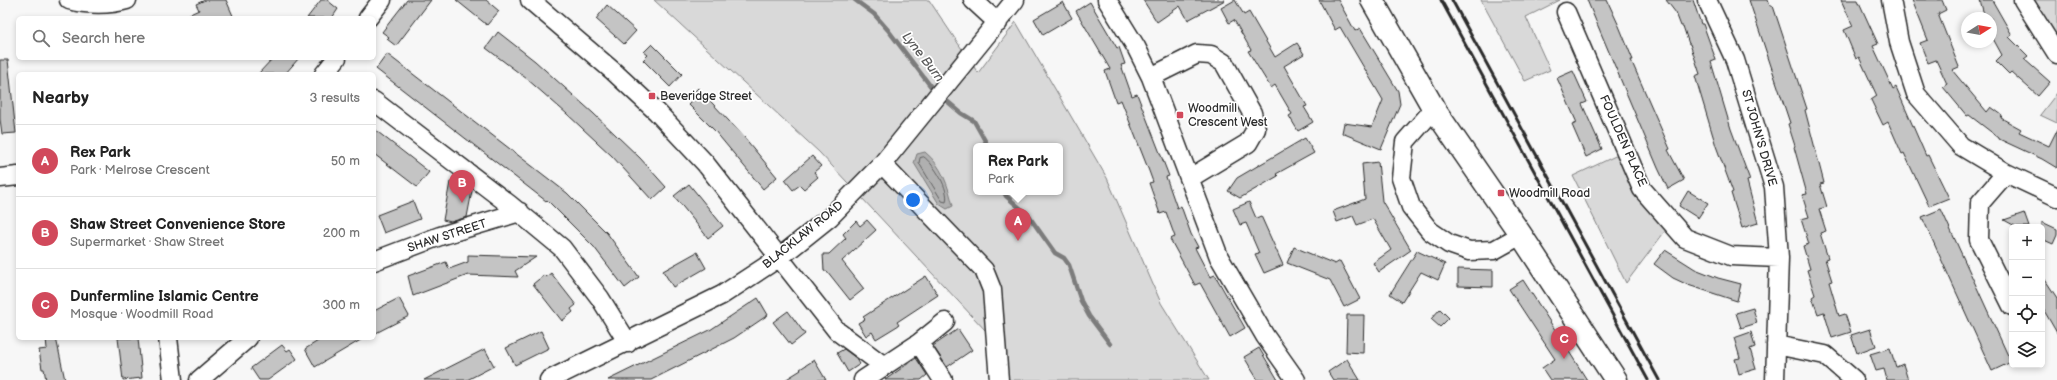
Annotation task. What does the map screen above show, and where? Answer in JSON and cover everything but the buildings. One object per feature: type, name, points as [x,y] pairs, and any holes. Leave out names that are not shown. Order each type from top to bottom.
[{"type":"street","points":[[70,0],[77,2],[120,2],[127,0]]},
{"type":"street","points":[[370,16],[382,0]]},
{"type":"street","points":[[530,0],[613,71],[657,112],[705,162],[837,331],[884,366]]},
{"type":"street","points":[[973,0],[998,23]]},
{"type":"street","name":"BLACKLAW ROAD","points":[[549,380],[722,295],[780,258],[830,217],[882,164],[998,23],[1015,0]]},
{"type":"street","points":[[1107,0],[1136,47],[1151,77],[1220,257],[1265,336],[1296,380]]},
{"type":"street","points":[[1372,0],[1434,109],[1521,235],[1616,380]]},
{"type":"street","name":"ST JOHN'S DRIVE","points":[[1707,0],[1736,60],[1774,187],[1778,258],[1775,380]]},
{"type":"street","points":[[1891,0],[1899,42],[1916,94],[1961,146],[2006,172],[2057,197]]},
{"type":"street","points":[[2023,0],[2057,53]]},
{"type":"street","name":"FOULDEN PLACE","points":[[1566,12],[1642,188],[1685,238],[1731,256],[1778,258]]},
{"type":"street","points":[[1151,77],[1197,54],[1211,55],[1224,63],[1252,113],[1256,129],[1248,144],[1190,178]]},
{"type":"street","points":[[376,103],[520,212],[562,248],[600,298],[628,342]]},
{"type":"street","points":[[1434,109],[1405,142],[1401,178],[1411,207],[1430,231],[1449,244],[1469,251],[1494,250],[1521,235]]},
{"type":"street","points":[[882,164],[984,270],[992,290],[999,380]]},
{"type":"street","points":[[2006,172],[1980,203],[1979,240],[2009,300]]},
{"type":"street","points":[[0,178],[16,176]]},
{"type":"street","name":"SHAW STREET","points":[[376,261],[440,236],[520,212]]},
{"type":"street","points":[[863,380],[919,343],[945,322]]},
{"type":"street","points":[[168,340],[173,380]]},
{"type":"street","points":[[199,380],[246,340]]},
{"type":"street","points":[[919,343],[943,380]]},
{"type":"street","points":[[1776,345],[1825,355],[1854,380]]},
{"type":"shaded area","points":[[654,0],[929,0],[978,73],[1016,22],[1107,178],[1161,303],[1209,380],[1003,380],[1000,346],[819,152]]},
{"type":"shaded area","points":[[1481,0],[1560,0],[1526,17],[1550,70],[1525,81]]},
{"type":"shaded area","points":[[2023,0],[2057,0],[2057,53]]},
{"type":"shaded area","points":[[2057,93],[2057,123],[2040,115]]},
{"type":"shaded area","points":[[1626,151],[1672,222],[1626,283],[1573,176]]},
{"type":"water","points":[[925,152],[936,163],[944,176],[953,206],[947,209],[939,204],[914,163],[917,154]]},
{"type":"waterway","name":"Lyne Burn","points":[[855,0],[874,14],[888,30],[935,92]]},
{"type":"waterway","name":"Lyne Burn","points":[[941,96],[961,113],[974,121],[986,143]]},
{"type":"waterway","name":"Lyne Burn","points":[[1006,195],[1028,215],[1055,253],[1064,258],[1069,265],[1081,301],[1089,316],[1110,344]]},
{"type":"railway","points":[[1441,0],[1648,380]]},
{"type":"railway","points":[[1452,0],[1659,380]]},
{"type":"place","name":"Beveridge Street","points":[[652,96]]},
{"type":"place","name":"Woodmill Crescent West","points":[[1180,115]]},
{"type":"place","name":"Woodmill Road","points":[[1501,193]]},
{"type":"place","name":"Shaw Street Convenience Store","points":[[462,203]]},
{"type":"place","name":"Rex Park","points":[[1018,241]]},
{"type":"place","name":"Dunfermline Islamic Centre","points":[[1564,359]]}]
